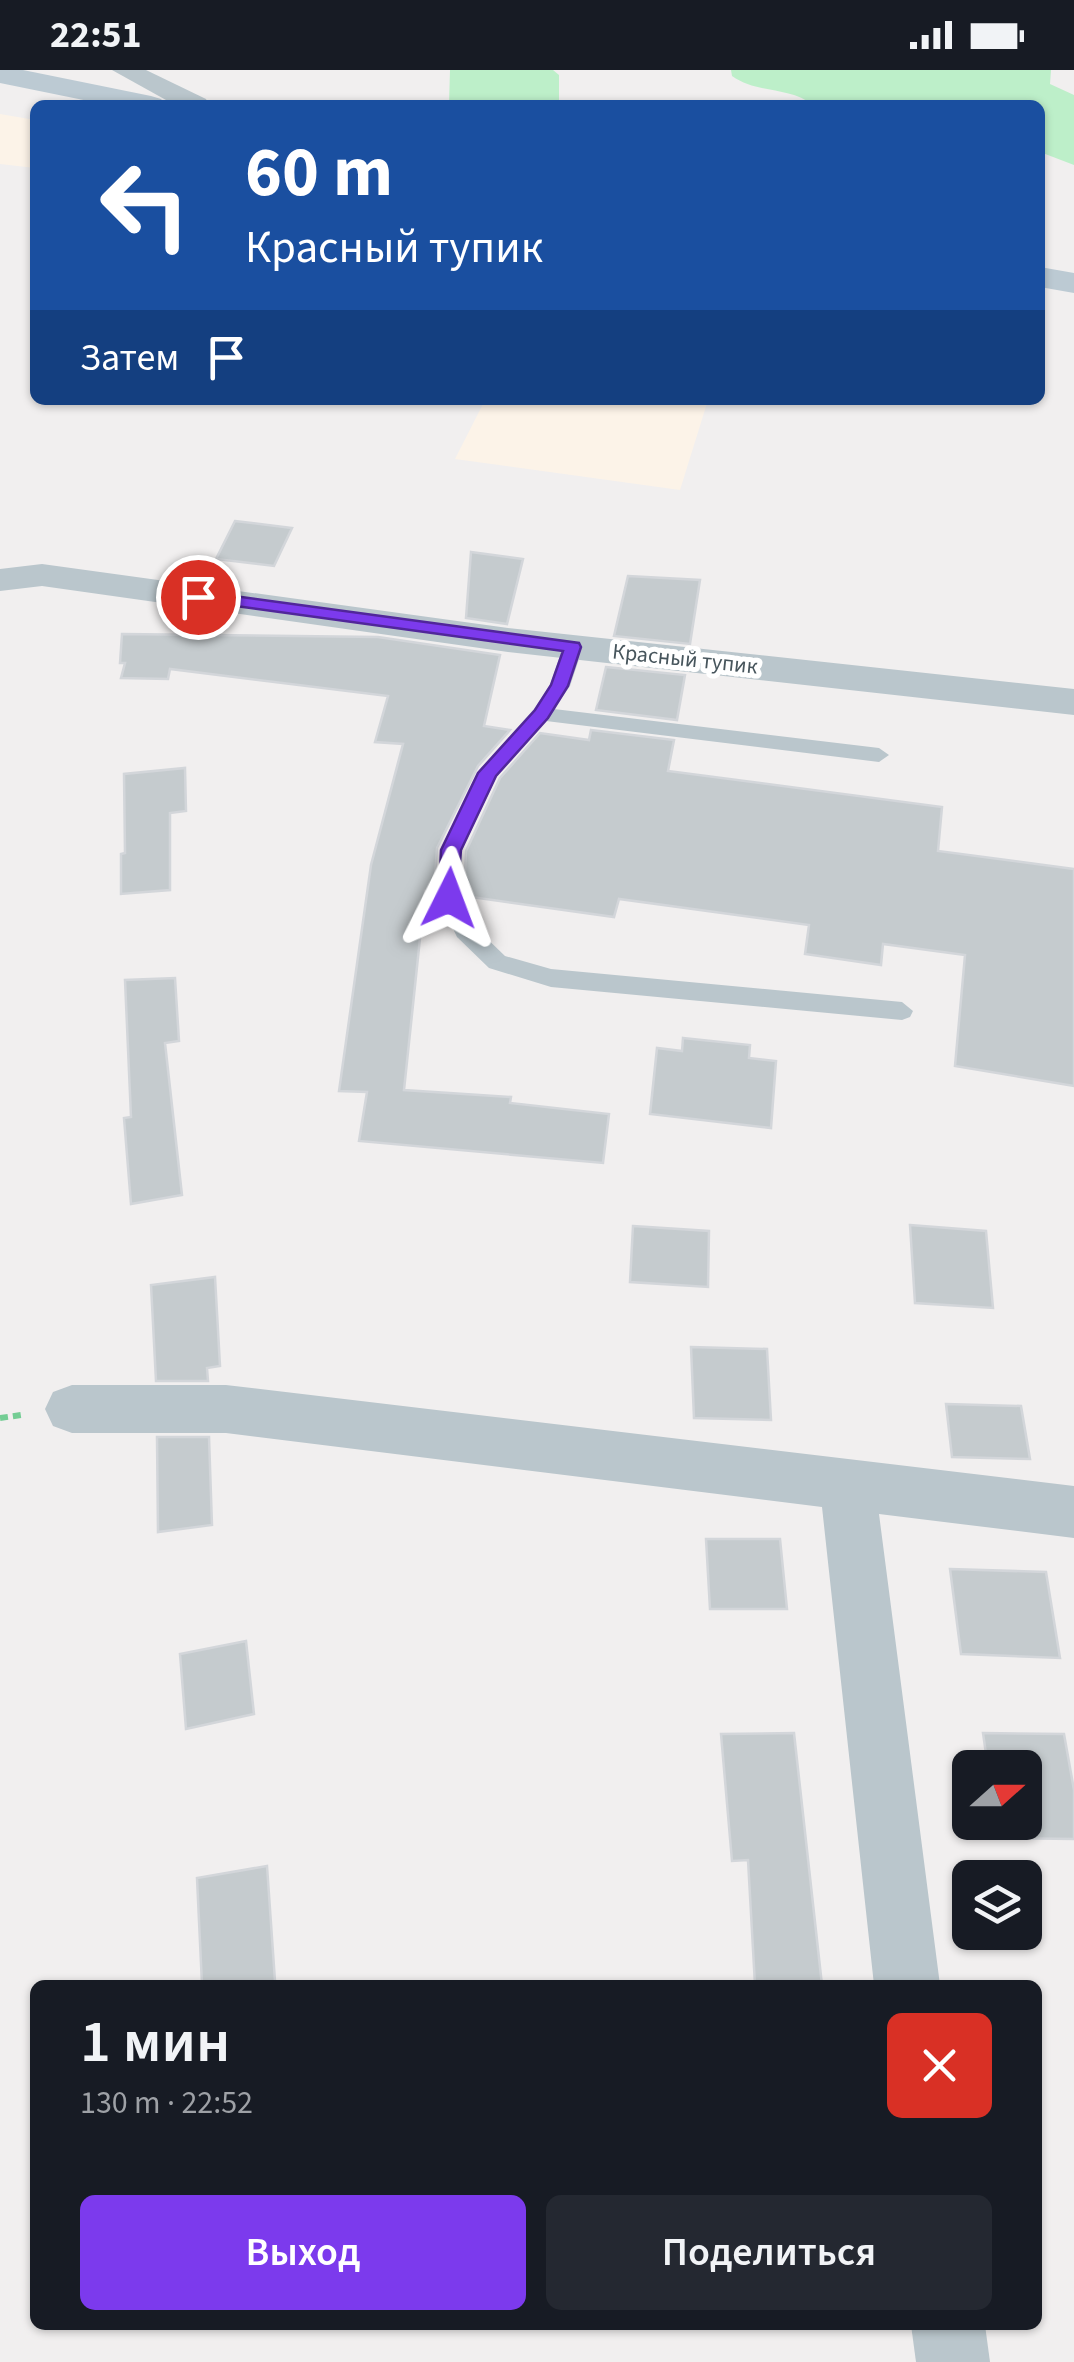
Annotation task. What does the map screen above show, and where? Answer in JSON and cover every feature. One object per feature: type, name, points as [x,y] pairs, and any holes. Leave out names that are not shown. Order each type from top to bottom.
[{"type":"main road","points":[[0,74],[127,100]]},
{"type":"main road","points":[[1045,278],[1074,284]]},
{"type":"street","points":[[125,70],[186,100]]},
{"type":"street","name":"Красный тупик","points":[[0,580],[42,576],[573,647],[1074,702]]},
{"type":"street","points":[[72,1410],[226,1409],[1074,1512]]},
{"type":"street","points":[[847,1484],[906,1980]]},
{"type":"street","points":[[949,2330],[953,2362]]},
{"type":"lane","points":[[573,647],[560,686],[541,714],[488,773],[451,850],[449,898],[464,931],[498,962],[551,978],[902,1011]]},
{"type":"lane","points":[[541,714],[879,756]]},
{"type":"shaded area","points":[[0,114],[30,119],[30,167],[0,164]]},
{"type":"shaded area","points":[[482,405],[706,405],[680,490],[455,459]]},
{"type":"green space","points":[[450,70],[553,70],[559,75],[559,100],[449,100]]},
{"type":"green space","points":[[731,70],[1051,70],[1050,84],[1074,95],[1074,165],[1045,154],[1045,100],[806,100],[732,76]]},
{"type":"building","points":[[235,521],[292,528],[274,566],[216,559]]},
{"type":"building","points":[[471,552],[523,559],[507,624],[466,618]]},
{"type":"building","points":[[628,576],[700,580],[690,644],[614,636]]},
{"type":"building","points":[[122,634],[378,637],[500,655],[484,726],[510,730],[478,766],[437,848],[434,892],[425,891],[404,1090],[511,1097],[510,1103],[609,1114],[603,1163],[359,1141],[367,1092],[339,1091],[371,865],[403,744],[375,742],[388,696],[170,669],[168,679],[121,678],[125,663],[120,663]]},
{"type":"building","points":[[606,667],[685,675],[677,720],[596,710]]},
{"type":"building","points":[[591,730],[674,740],[668,771],[942,807],[938,851],[1074,869],[1074,1086],[955,1066],[965,955],[883,944],[881,965],[805,954],[809,925],[619,899],[614,917],[464,896],[466,851],[500,778],[540,733],[589,740]]},
{"type":"building","points":[[185,768],[186,811],[170,813],[170,890],[121,894],[124,774]]},
{"type":"building","points":[[175,978],[179,1041],[165,1043],[182,1195],[131,1204],[124,1118],[131,1117],[125,980]]},
{"type":"building","points":[[683,1038],[750,1045],[749,1058],[776,1061],[771,1128],[650,1114],[657,1048],[682,1051]]},
{"type":"building","points":[[910,1225],[986,1231],[993,1308],[915,1303]]},
{"type":"building","points":[[633,1226],[709,1231],[708,1287],[630,1282]]},
{"type":"building","points":[[215,1277],[220,1366],[207,1368],[208,1381],[156,1381],[151,1285]]},
{"type":"building","points":[[691,1347],[767,1349],[771,1420],[694,1418]]},
{"type":"building","points":[[946,1404],[1021,1406],[1030,1459],[952,1457]]},
{"type":"building","points":[[157,1437],[209,1437],[212,1525],[158,1532]]},
{"type":"building","points":[[706,1539],[780,1539],[787,1609],[710,1609]]},
{"type":"building","points":[[950,1569],[1046,1572],[1060,1658],[961,1654]]},
{"type":"building","points":[[246,1641],[254,1714],[186,1729],[180,1654]]},
{"type":"building","points":[[794,1733],[821,1980],[755,1980],[748,1860],[732,1861],[721,1734]]},
{"type":"building","points":[[983,1733],[1064,1734],[1074,1790],[1074,1839],[1042,1839],[1042,1750],[985,1750]]},
{"type":"building","points":[[267,1866],[275,1980],[202,1980],[197,1878]]},
{"type":"route","points":[[198,597],[573,647],[560,686],[541,714],[488,773],[451,850],[449,898]]}]
